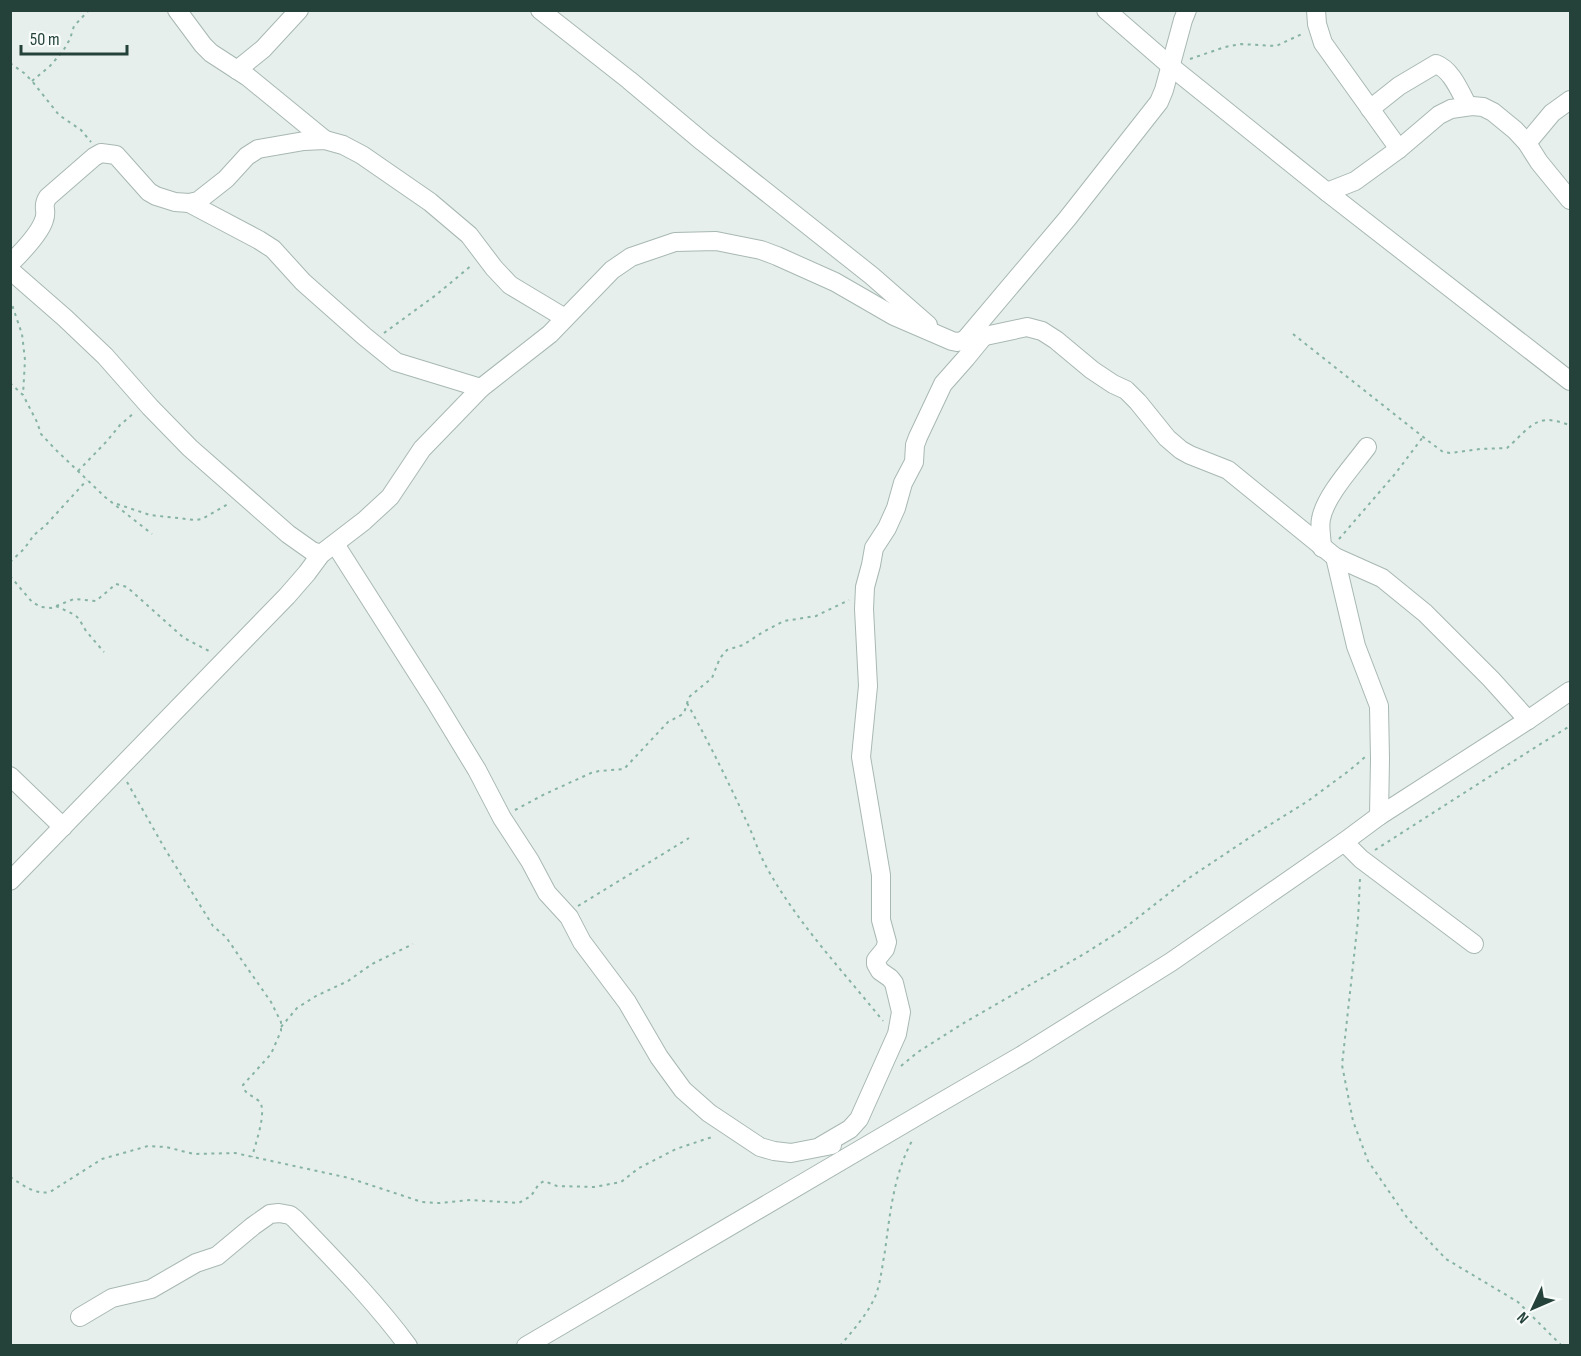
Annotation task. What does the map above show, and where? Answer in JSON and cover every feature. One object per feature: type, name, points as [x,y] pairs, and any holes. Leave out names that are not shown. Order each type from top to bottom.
[{"type":"street","points":[[177,10],[211,53],[248,76],[325,140]]},
{"type":"street","points":[[237,70],[263,49],[299,10]]},
{"type":"street","points":[[540,10],[872,276],[943,338]]},
{"type":"street","points":[[1106,10],[1172,67],[1327,192],[1570,381]]},
{"type":"street","points":[[964,341],[1067,219],[1160,102],[1187,10]]},
{"type":"street","points":[[1316,10],[1317,24],[1323,43],[1399,149]]},
{"type":"street","points":[[1370,109],[1399,86],[1436,64],[1445,69],[1468,106]]},
{"type":"street","points":[[1527,143],[1552,113],[1570,100]]},
{"type":"street","points":[[1327,192],[1355,181],[1399,149],[1439,115],[1451,109],[1468,106],[1483,107],[1493,112],[1527,143],[1539,162],[1570,200]]},
{"type":"street","points":[[10,264],[41,227],[48,196],[99,154],[116,155],[149,192],[156,196],[175,202],[189,203],[198,201],[258,149],[304,141],[325,140],[362,154],[430,202],[469,235],[510,285],[565,318]]},
{"type":"street","points":[[189,203],[273,249],[303,282],[396,362],[481,388]]},
{"type":"street","points":[[10,881],[286,596],[328,549],[390,497],[422,449],[481,388],[550,334],[612,270],[631,257],[675,242],[716,241],[761,250],[835,282],[894,316],[952,341],[964,341],[1027,327],[1042,331],[1092,370],[1126,390],[1167,438],[1181,450],[1228,470],[1328,553],[1382,578],[1425,613],[1491,678],[1528,720]]},
{"type":"street","points":[[10,270],[105,356],[145,402],[190,448],[247,499],[312,551],[328,549]]},
{"type":"street","points":[[821,1146],[850,1129],[860,1119],[896,1038],[901,1007],[894,982],[880,971],[876,964],[887,942],[881,920],[881,874],[861,757],[868,686],[865,591],[874,548],[887,528],[903,483],[914,462],[915,445],[943,384],[984,336]]},
{"type":"street","points":[[1367,447],[1330,497],[1320,521],[1356,646],[1379,706],[1379,816]]},
{"type":"street","points":[[328,549],[435,701],[548,893],[566,913],[582,942],[627,1002],[659,1057],[683,1089],[709,1113],[760,1147],[791,1153],[821,1146],[872,1143]]},
{"type":"street","points":[[526,1346],[1024,1054],[1171,962],[1379,816],[1570,691]]},
{"type":"street","points":[[10,776],[63,827]]},
{"type":"street","points":[[1344,842],[1361,859],[1474,944]]},
{"type":"street","points":[[80,1317],[112,1298],[151,1289],[196,1263],[217,1256],[270,1214],[279,1213],[290,1215],[295,1219],[329,1254],[408,1346]]},
{"type":"path","points":[[32,81],[63,51],[74,26],[89,10]]},
{"type":"path","points":[[1172,67],[1225,47],[1241,44],[1276,46],[1304,33],[1319,30]]},
{"type":"path","points":[[10,63],[32,81],[59,115],[81,130],[99,154]]},
{"type":"path","points":[[364,336],[384,333],[436,295],[470,266],[481,262],[494,268]]},
{"type":"path","points":[[10,299],[22,334],[25,360],[23,395]]},
{"type":"path","points":[[1293,334],[1443,452],[1507,448],[1540,421],[1551,420],[1570,425]]},
{"type":"path","points":[[10,383],[23,395],[41,434],[87,480],[152,534]]},
{"type":"path","points":[[78,471],[120,425],[145,402]]},
{"type":"path","points":[[1328,553],[1423,437]]},
{"type":"path","points":[[10,562],[87,480]]},
{"type":"path","points":[[114,504],[150,515],[195,520],[202,519],[231,502],[247,499]]},
{"type":"path","points":[[10,576],[32,602],[41,607],[51,608],[74,599],[96,601],[112,586],[124,586],[141,598],[184,638],[218,654],[229,655]]},
{"type":"path","points":[[502,818],[545,794],[591,773],[624,769],[668,722],[682,714],[692,693],[712,678],[720,658],[727,650],[743,645],[784,621],[816,616],[865,591]]},
{"type":"path","points":[[56,606],[80,619],[86,631],[104,652]]},
{"type":"path","points":[[687,702],[714,751],[766,867],[783,895],[820,945],[896,1038]]},
{"type":"path","points":[[1562,1346],[1518,1302],[1446,1259],[1408,1219],[1368,1161],[1353,1120],[1342,1065],[1358,920],[1361,859],[1570,726]]},
{"type":"path","points":[[895,1070],[918,1052],[967,1021],[1122,930],[1186,880],[1308,801],[1350,770],[1380,742]]},
{"type":"path","points":[[118,769],[213,926],[226,938],[271,1002],[280,1022],[281,1031],[271,1054],[243,1085],[244,1091],[261,1103],[262,1107],[261,1122],[252,1156]]},
{"type":"path","points":[[566,913],[689,838]]},
{"type":"path","points":[[281,1026],[297,1008],[316,996],[348,981],[372,964],[413,944]]},
{"type":"path","points":[[840,1346],[862,1320],[880,1284],[899,1172],[906,1151],[916,1134]]},
{"type":"path","points":[[10,1178],[42,1194],[50,1192],[102,1159],[148,1146],[166,1147],[194,1154],[235,1153],[252,1156],[349,1178],[422,1202],[471,1200],[519,1203],[531,1196],[539,1184],[544,1181],[557,1186],[594,1187],[621,1182],[639,1168],[676,1149],[715,1136]]}]
